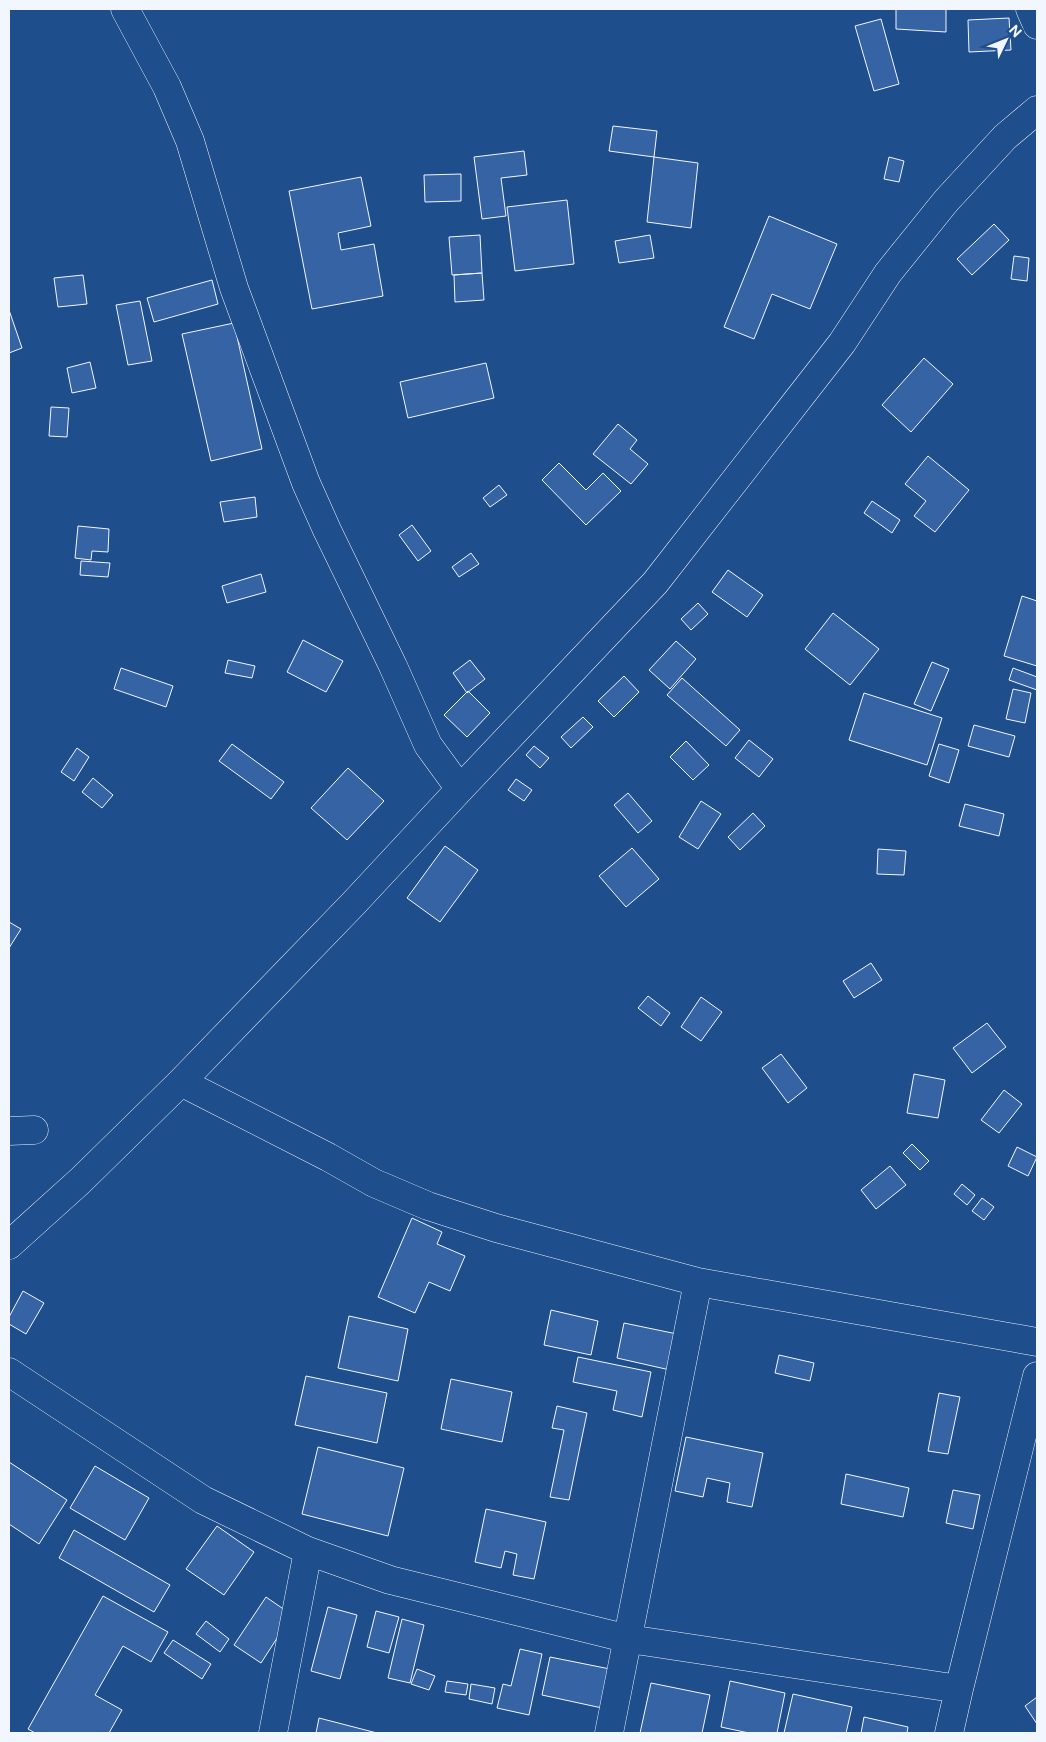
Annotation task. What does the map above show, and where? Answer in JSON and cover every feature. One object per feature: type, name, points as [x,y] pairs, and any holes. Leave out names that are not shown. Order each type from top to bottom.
[{"type":"street","points":[[125,9],[167,87],[190,141],[234,288],[306,483],[393,666],[428,745],[460,789]]},
{"type":"street","points":[[1030,9],[1037,25]]},
{"type":"street","points":[[9,1245],[80,1181],[181,1082],[354,904],[655,583],[836,350],[888,273],[946,201],[1005,137],[1037,110]]},
{"type":"street","points":[[181,1082],[374,1183],[428,1206],[505,1230],[698,1282],[1037,1342]]},
{"type":"street","points":[[609,1733],[698,1282]]},
{"type":"street","points":[[9,1372],[202,1500],[308,1551],[390,1580],[629,1639],[959,1689]]},
{"type":"street","points":[[949,1733],[1037,1376]]},
{"type":"street","points":[[273,1733],[308,1551]]},
{"type":"building","points":[[896,9],[946,9],[946,32],[896,29]]},
{"type":"building","points":[[1009,18],[1011,50],[969,52],[968,20]]},
{"type":"building","points":[[881,19],[899,84],[874,91],[855,26]]},
{"type":"building","points":[[613,126],[657,131],[654,157],[609,151]]},
{"type":"building","points":[[524,151],[527,175],[501,178],[506,216],[482,219],[474,157]]},
{"type":"building","points":[[654,157],[698,163],[691,228],[647,222]]},
{"type":"building","points":[[889,157],[904,161],[899,182],[884,179]]},
{"type":"building","points":[[461,174],[461,201],[425,202],[424,175]]},
{"type":"building","points":[[361,177],[371,226],[338,233],[341,250],[374,244],[383,296],[312,309],[289,191]]},
{"type":"building","points":[[567,200],[574,264],[515,271],[507,207]]},
{"type":"building","points":[[769,216],[837,244],[810,309],[772,294],[754,339],[724,327]]},
{"type":"building","points":[[994,224],[1009,240],[972,275],[957,259]]},
{"type":"building","points":[[480,235],[482,273],[452,275],[449,237]]},
{"type":"building","points":[[650,235],[654,258],[619,263],[615,241]]},
{"type":"building","points":[[1014,256],[1029,258],[1027,281],[1011,279]]},
{"type":"building","points":[[482,273],[484,300],[455,302],[454,275]]},
{"type":"building","points":[[83,275],[87,304],[58,307],[54,278]]},
{"type":"building","points":[[212,280],[218,304],[154,322],[147,298]]},
{"type":"building","points":[[140,301],[152,361],[128,365],[116,305]]},
{"type":"building","points":[[9,310],[22,348],[9,353]]},
{"type":"building","points":[[234,323],[262,449],[211,461],[182,334]]},
{"type":"building","points":[[924,358],[953,384],[911,432],[882,405]]},
{"type":"building","points":[[90,362],[96,388],[72,393],[67,368]]},
{"type":"building","points":[[486,363],[494,398],[408,418],[400,382]]},
{"type":"building","points":[[51,407],[69,408],[67,437],[49,436]]},
{"type":"building","points":[[618,424],[637,440],[630,449],[648,464],[631,484],[593,454]]},
{"type":"building","points":[[928,456],[969,490],[935,532],[914,516],[926,501],[905,484]]},
{"type":"building","points":[[559,463],[586,490],[603,473],[621,491],[586,525],[542,480]]},
{"type":"building","points":[[499,485],[507,495],[490,507],[483,498]]},
{"type":"building","points":[[255,497],[257,517],[224,522],[220,502]]},
{"type":"building","points":[[872,501],[900,520],[892,533],[864,513]]},
{"type":"building","points":[[412,525],[431,551],[418,561],[399,535]]},
{"type":"building","points":[[78,526],[109,529],[108,552],[92,551],[91,560],[75,558]]},
{"type":"building","points":[[471,553],[479,564],[459,577],[452,567]]},
{"type":"building","points":[[81,561],[110,563],[108,577],[80,575]]},
{"type":"building","points":[[728,570],[763,595],[747,617],[712,592]]},
{"type":"building","points":[[261,574],[266,592],[227,603],[222,586]]},
{"type":"building","points":[[1022,596],[1037,601],[1037,666],[1004,656]]},
{"type":"building","points":[[698,603],[708,614],[691,630],[681,619]]},
{"type":"building","points":[[833,613],[879,649],[850,685],[805,649]]},
{"type":"building","points":[[303,640],[343,661],[326,692],[287,672]]},
{"type":"building","points":[[676,641],[696,659],[670,689],[649,670]]},
{"type":"building","points":[[228,660],[255,666],[252,678],[225,673]]},
{"type":"building","points":[[470,660],[485,679],[467,693],[453,673]]},
{"type":"building","points":[[932,662],[949,669],[931,711],[914,704]]},
{"type":"building","points":[[121,668],[173,686],[166,707],[114,689]]},
{"type":"building","points":[[1013,668],[1037,677],[1037,690],[1009,680]]},
{"type":"building","points":[[624,676],[639,692],[614,717],[598,701]]},
{"type":"building","points":[[682,678],[740,730],[726,746],[667,695]]},
{"type":"building","points":[[1013,689],[1031,693],[1025,723],[1006,719]]},
{"type":"building","points":[[468,691],[490,713],[467,737],[444,715]]},
{"type":"building","points":[[864,693],[942,718],[927,765],[849,740]]},
{"type":"building","points":[[583,717],[593,727],[571,748],[561,737]]},
{"type":"building","points":[[974,725],[1015,736],[1009,757],[968,746]]},
{"type":"building","points":[[749,740],[773,759],[759,777],[735,758]]},
{"type":"building","points":[[686,741],[709,765],[693,780],[670,757]]},
{"type":"building","points":[[232,744],[284,782],[271,799],[219,761]]},
{"type":"building","points":[[939,744],[959,750],[949,783],[929,776]]},
{"type":"building","points":[[534,746],[549,758],[540,768],[526,755]]},
{"type":"building","points":[[77,748],[89,757],[74,781],[61,772]]},
{"type":"building","points":[[348,768],[384,801],[347,840],[311,808]]},
{"type":"building","points":[[93,778],[113,795],[102,808],[82,792]]},
{"type":"building","points":[[516,779],[532,790],[524,801],[508,790]]},
{"type":"building","points":[[628,793],[652,821],[638,833],[614,805]]},
{"type":"building","points":[[701,801],[721,814],[698,849],[679,837]]},
{"type":"building","points":[[965,804],[1004,814],[999,836],[959,826]]},
{"type":"building","points":[[753,813],[765,826],[740,850],[728,837]]},
{"type":"building","points":[[445,846],[478,870],[440,922],[407,898]]},
{"type":"building","points":[[632,848],[659,879],[626,907],[599,876]]},
{"type":"building","points":[[878,849],[906,851],[904,875],[877,874]]},
{"type":"building","points":[[9,922],[21,929],[9,948]]},
{"type":"building","points":[[871,963],[882,980],[854,998],[843,981]]},
{"type":"building","points":[[648,996],[670,1013],[661,1026],[638,1008]]},
{"type":"building","points":[[701,997],[722,1012],[701,1041],[681,1027]]},
{"type":"building","points":[[987,1023],[1006,1047],[972,1073],[953,1048]]},
{"type":"building","points":[[781,1054],[807,1088],[788,1103],[762,1068]]},
{"type":"building","points":[[914,1074],[945,1080],[938,1118],[907,1113]]},
{"type":"building","points":[[1004,1090],[1022,1104],[999,1133],[981,1120]]},
{"type":"building","points":[[912,1144],[929,1161],[920,1170],[903,1153]]},
{"type":"building","points":[[1017,1147],[1037,1157],[1028,1176],[1008,1166]]},
{"type":"building","points":[[890,1166],[906,1185],[876,1209],[861,1190]]},
{"type":"building","points":[[962,1184],[975,1195],[967,1205],[954,1194]]},
{"type":"building","points":[[982,1198],[994,1207],[984,1220],[972,1211]]},
{"type":"building","points":[[412,1218],[442,1232],[437,1244],[465,1256],[450,1291],[429,1282],[415,1313],[378,1297]]},
{"type":"building","points":[[23,1291],[44,1303],[26,1334],[9,1324],[9,1317]]},
{"type":"building","points":[[551,1310],[598,1321],[591,1355],[544,1345]]},
{"type":"building","points":[[349,1316],[408,1329],[398,1381],[338,1368]]},
{"type":"building","points":[[624,1323],[677,1334],[670,1370],[617,1358]]},
{"type":"building","points":[[779,1355],[814,1363],[810,1381],[775,1373]]},
{"type":"building","points":[[578,1357],[651,1372],[642,1417],[613,1410],[617,1391],[573,1382]]},
{"type":"building","points":[[306,1376],[387,1393],[377,1443],[295,1425]]},
{"type":"building","points":[[451,1379],[512,1392],[502,1442],[441,1429]]},
{"type":"building","points":[[939,1393],[960,1397],[948,1454],[928,1451]]},
{"type":"building","points":[[557,1406],[587,1413],[569,1500],[550,1497],[564,1430],[552,1428]]},
{"type":"building","points":[[686,1437],[763,1453],[752,1507],[727,1502],[730,1483],[707,1478],[703,1497],[675,1491]]},
{"type":"building","points":[[318,1447],[404,1468],[388,1536],[302,1514]]},
{"type":"building","points":[[9,1462],[67,1500],[39,1544],[9,1524]]},
{"type":"building","points":[[95,1466],[149,1498],[125,1540],[70,1508]]},
{"type":"building","points":[[846,1474],[909,1488],[903,1517],[841,1504]]},
{"type":"building","points":[[953,1490],[980,1495],[973,1529],[946,1523]]},
{"type":"building","points":[[486,1509],[546,1522],[534,1579],[513,1575],[517,1554],[505,1551],[501,1568],[475,1562]]},
{"type":"building","points":[[217,1526],[254,1552],[224,1595],[186,1569]]},
{"type":"building","points":[[74,1530],[170,1585],[154,1612],[59,1558]]},
{"type":"building","points":[[103,1596],[168,1632],[151,1662],[123,1646],[95,1695],[122,1710],[109,1733],[35,1733],[28,1729]]},
{"type":"building","points":[[266,1597],[292,1615],[261,1663],[234,1645]]},
{"type":"building","points":[[328,1607],[357,1615],[340,1679],[311,1671]]},
{"type":"building","points":[[376,1611],[399,1617],[389,1653],[367,1647]]},
{"type":"building","points":[[402,1619],[424,1625],[410,1683],[388,1678]]},
{"type":"building","points":[[206,1621],[229,1639],[220,1652],[196,1634]]},
{"type":"building","points":[[173,1640],[211,1664],[202,1679],[164,1653]]},
{"type":"building","points":[[520,1649],[542,1654],[529,1715],[497,1708],[503,1684],[511,1686]]},
{"type":"building","points":[[550,1657],[610,1669],[602,1708],[542,1695]]},
{"type":"building","points":[[417,1669],[435,1676],[429,1690],[411,1684]]},
{"type":"building","points":[[447,1681],[468,1684],[466,1695],[445,1692]]},
{"type":"building","points":[[730,1681],[785,1693],[777,1733],[749,1733],[721,1727]]},
{"type":"building","points":[[651,1683],[710,1695],[702,1733],[640,1733]]},
{"type":"building","points":[[471,1684],[495,1688],[492,1704],[469,1699]]},
{"type":"building","points":[[793,1694],[852,1707],[846,1733],[784,1733]]},
{"type":"building","points":[[1037,1697],[1037,1724],[1025,1706]]},
{"type":"building","points":[[864,1717],[908,1727],[907,1733],[861,1733]]},
{"type":"building","points":[[319,1718],[377,1733],[316,1733]]}]
